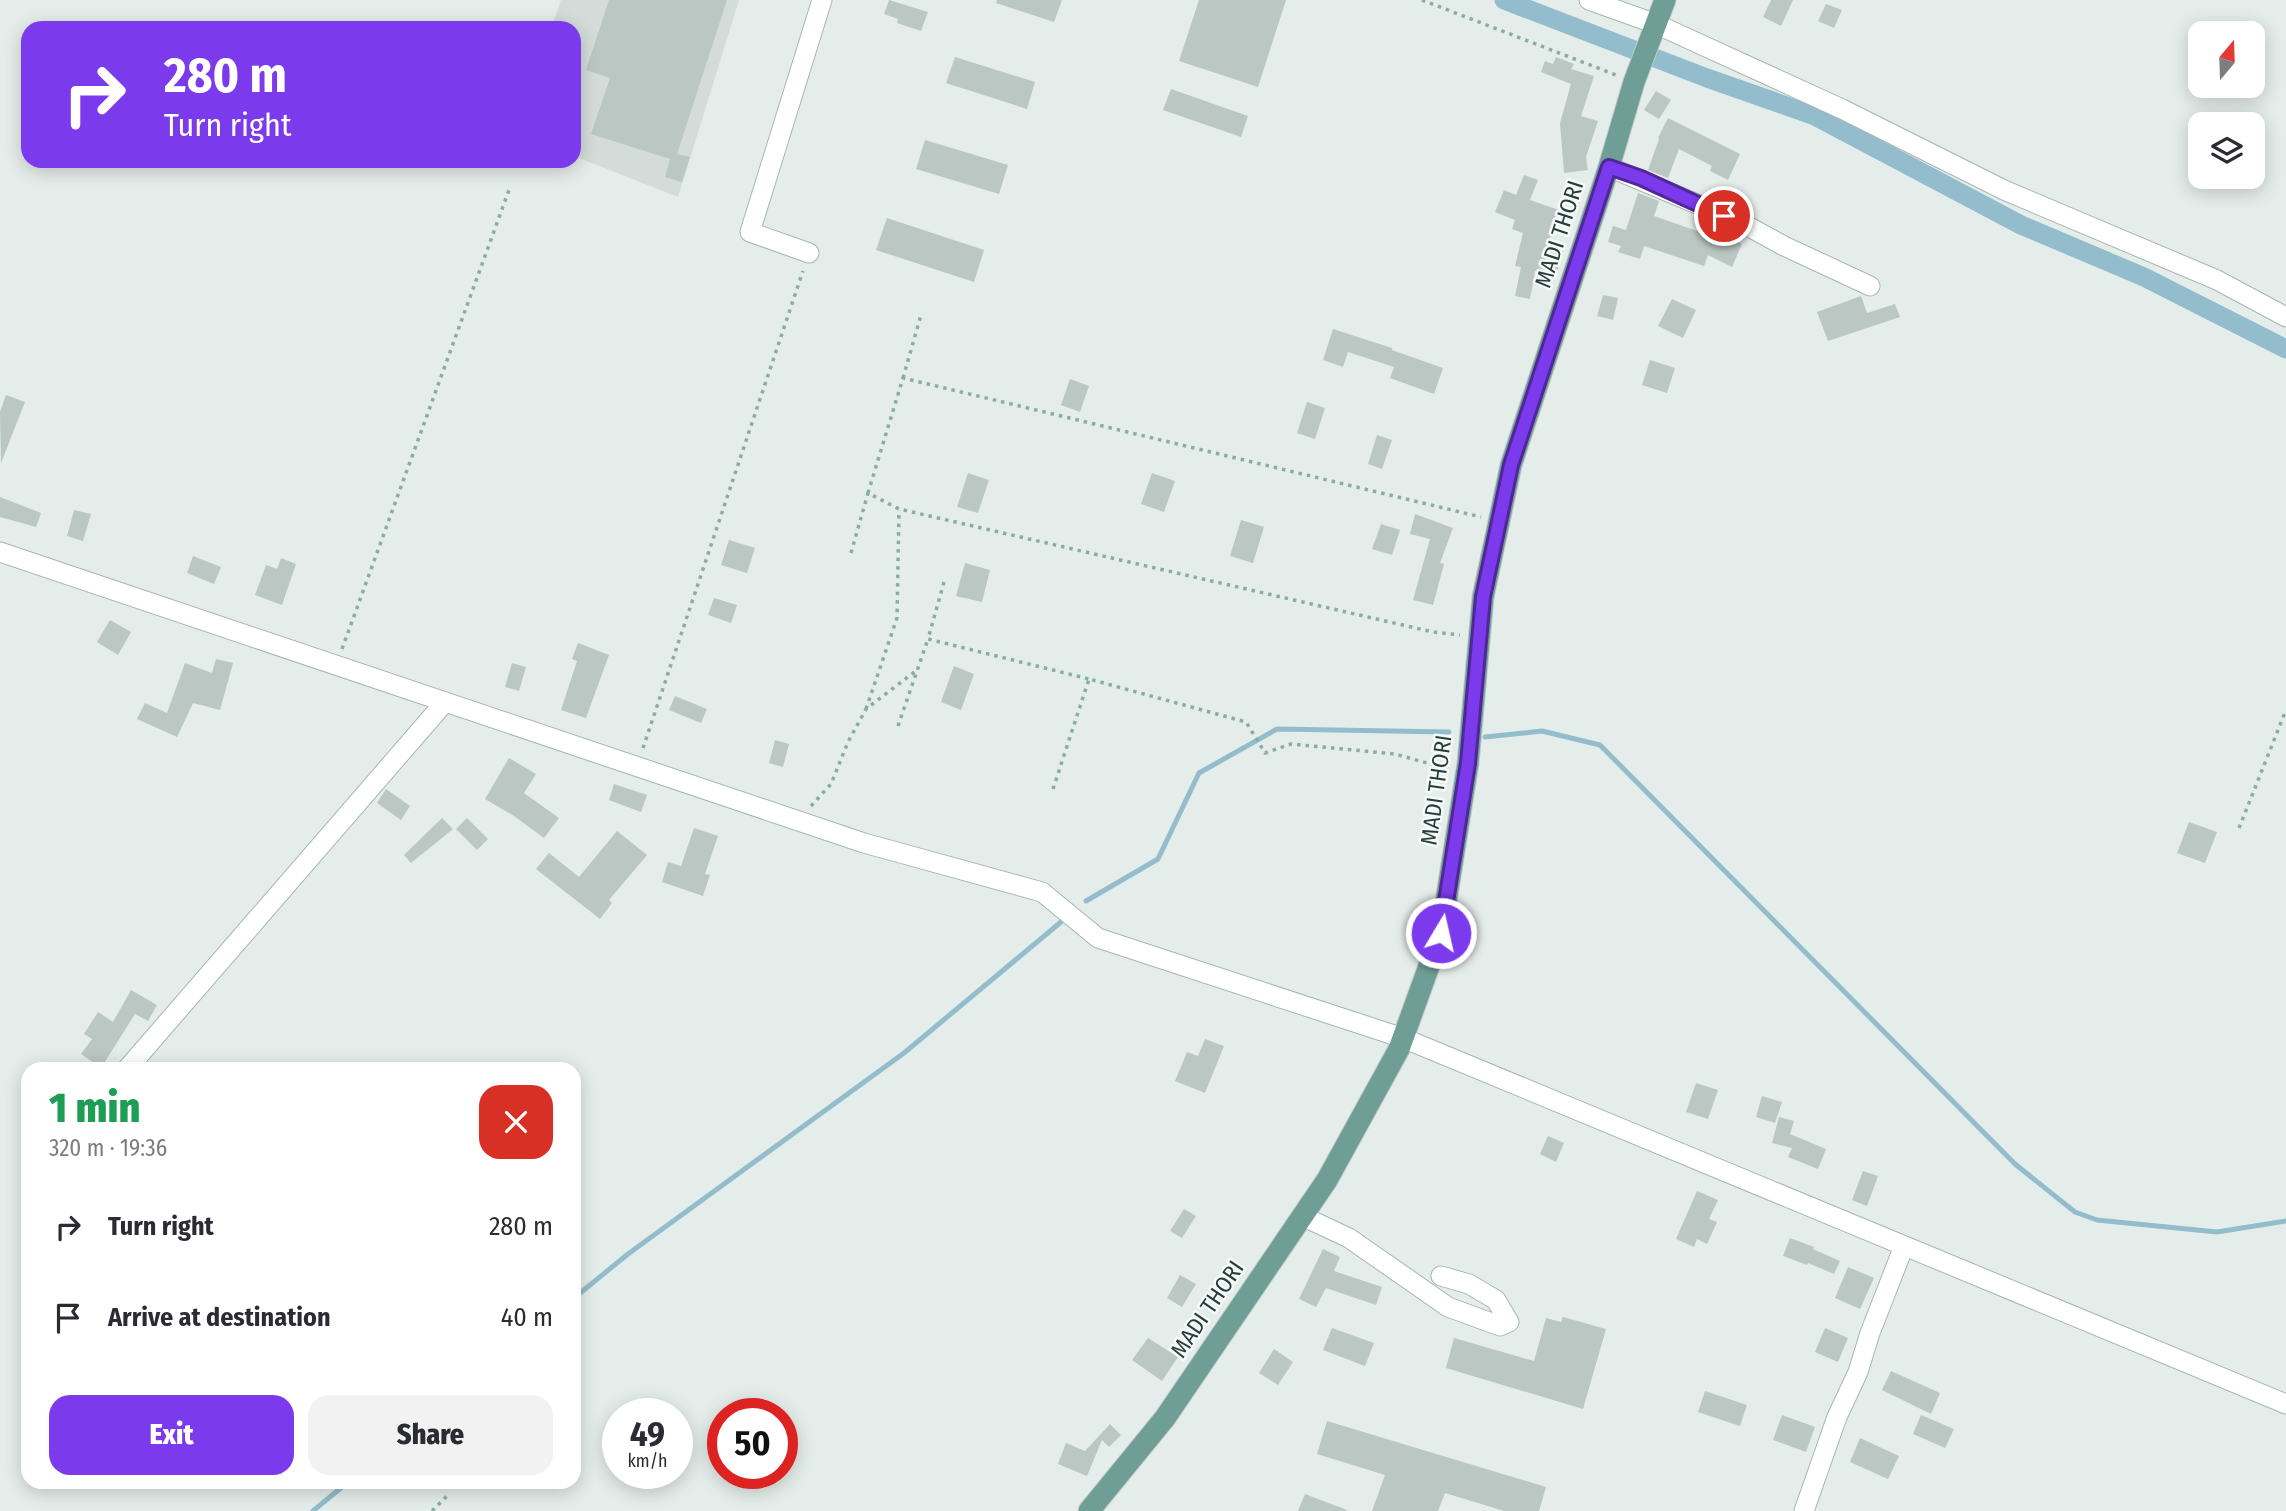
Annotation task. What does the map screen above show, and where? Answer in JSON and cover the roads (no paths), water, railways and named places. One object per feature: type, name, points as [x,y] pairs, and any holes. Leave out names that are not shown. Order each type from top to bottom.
[{"type":"main road","name":"MADI THORI","points":[[1089,1511],[1165,1418],[1327,1180],[1403,1038],[1441,933],[1467,774],[1483,597],[1511,465],[1636,78],[1664,0]]},
{"type":"street","points":[[809,253],[750,232],[822,0]]},
{"type":"street","points":[[1589,0],[1653,32],[1842,109],[2004,190],[2217,280],[2286,317]]},
{"type":"street","points":[[1609,167],[1742,223],[1870,286]]},
{"type":"street","points":[[0,552],[864,843],[1042,892],[1098,938],[1403,1038],[2286,1404]]},
{"type":"street","points":[[133,1062],[445,702]]},
{"type":"street","points":[[1302,1216],[1349,1238],[1448,1307],[1500,1326],[1508,1322],[1496,1300],[1469,1284],[1441,1276]]},
{"type":"street","points":[[1804,1511],[1837,1417],[1858,1372],[1870,1333],[1904,1246]]},
{"type":"waterway","points":[[1504,0],[1707,78],[1815,116],[2021,225],[2144,277],[2286,349]]},
{"type":"waterway","points":[[1086,901],[1158,859],[1199,773],[1277,729],[1449,732]]},
{"type":"waterway","points":[[1485,737],[1542,731],[1600,745],[2015,1164],[2075,1212],[2097,1220],[2217,1232],[2286,1221]]},
{"type":"waterway","points":[[581,1292],[628,1254],[904,1053],[1061,922]]},
{"type":"waterway","points":[[313,1511],[340,1489]]}]
